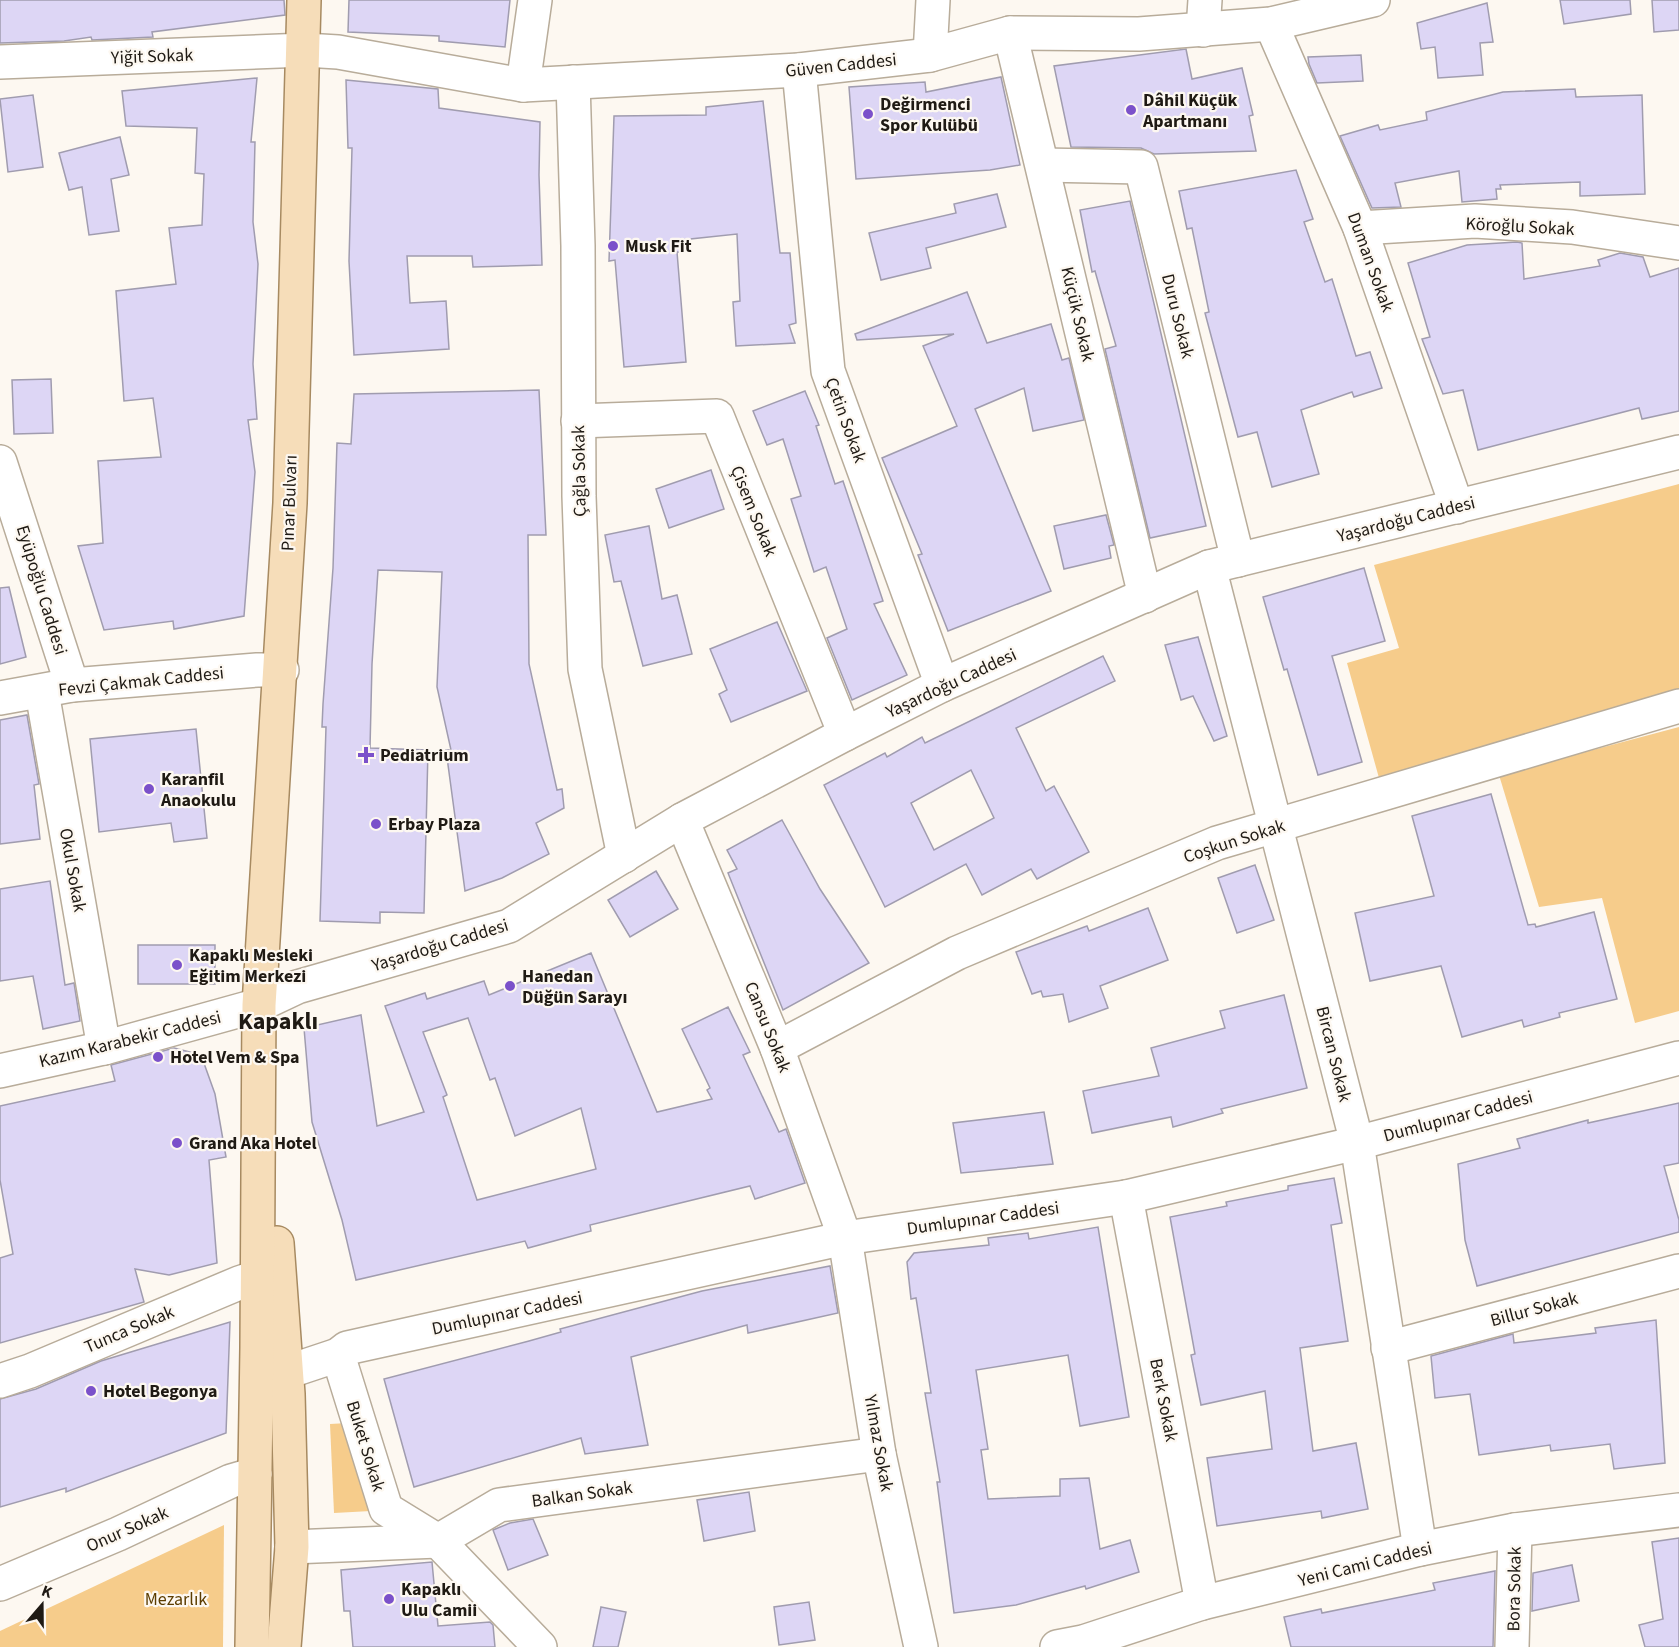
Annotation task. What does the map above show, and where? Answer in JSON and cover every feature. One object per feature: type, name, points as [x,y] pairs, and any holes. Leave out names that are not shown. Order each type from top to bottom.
[{"type":"main road","name":"Pınar Bulvarı","points":[[259,1005],[282,670],[290,503],[305,50],[304,0]]},
{"type":"main road","points":[[252,1647],[259,1005]]},
{"type":"main road","points":[[259,1005],[287,1372],[292,1547],[284,1647]]},
{"type":"street","points":[[523,85],[535,0]]},
{"type":"street","points":[[930,56],[933,0]]},
{"type":"street","name":"Güven Caddesi","points":[[305,50],[338,52],[523,85],[799,70],[930,56],[1010,33],[1139,34],[1204,15],[1270,24],[1373,0]]},
{"type":"street","name":"Duman Sokak","points":[[1270,24],[1360,228],[1457,507]]},
{"type":"street","name":"Küçük Sokak","points":[[1010,33],[1145,596]]},
{"type":"street","name":"Yiğit Sokak","points":[[0,62],[305,50]]},
{"type":"street","name":"Çetin Sokak","points":[[799,70],[828,370],[942,685]]},
{"type":"street","name":"Çağla Sokak","points":[[573,82],[578,246],[578,421],[585,669],[624,856]]},
{"type":"street","name":"Duru Sokak","points":[[1043,165],[1141,166],[1224,564]]},
{"type":"street","name":"Köroğlu Sokak","points":[[1360,228],[1475,221],[1572,227],[1679,243]]},
{"type":"street","name":"Çisem Sokak","points":[[578,421],[717,416],[845,734]]},
{"type":"street","name":"Yaşardoğu Caddesi","points":[[259,1005],[297,987],[508,926],[682,820],[845,734],[942,685],[1224,564],[1679,452]]},
{"type":"street","name":"Eyüpoğlu Caddesi","points":[[0,462],[57,689]]},
{"type":"street","name":"Bircan Sokak","points":[[1224,564],[1278,826],[1357,1143],[1420,1549]]},
{"type":"street","name":"Fevzi Çakmak Caddesi","points":[[0,698],[57,689],[257,670],[282,670]]},
{"type":"street","name":"Okul Sokak","points":[[57,689],[104,1048]]},
{"type":"street","name":"Coşkun Sokak","points":[[777,1048],[957,953],[1217,843],[1679,705]]},
{"type":"street","name":"Cansu Sokak","points":[[682,820],[777,1048],[845,1238]]},
{"type":"street","name":"Kazım Karabekir Caddesi","points":[[0,1071],[104,1048],[259,1005]]},
{"type":"street","name":"Dumlupınar Caddesi","points":[[287,1372],[338,1355],[346,1348],[845,1238],[1126,1197],[1357,1143],[1679,1058]]},
{"type":"street","name":"Berk Sokak","points":[[1126,1197],[1202,1603]]},
{"type":"street","name":"Yılmaz Sokak","points":[[845,1238],[879,1454],[921,1647]]},
{"type":"street","name":"Billur Sokak","points":[[1388,1348],[1679,1270]]},
{"type":"street","name":"Tunca Sokak","points":[[0,1381],[30,1371],[257,1277]]},
{"type":"street","name":"Buket Sokak","points":[[338,1355],[386,1509],[438,1541],[540,1647]]},
{"type":"street","name":"Balkan Sokak","points":[[292,1547],[438,1541],[499,1506],[879,1454]]},
{"type":"street","name":"Onur Sokak","points":[[0,1584],[118,1534],[231,1480],[255,1474]]},
{"type":"street","name":"Yeni Cami Caddesi","points":[[1057,1647],[1083,1642],[1202,1603],[1420,1549],[1515,1530],[1679,1510]]},
{"type":"street","name":"Bora Sokak","points":[[1512,1647],[1515,1530]]},
{"type":"green space","points":[[1679,484],[1679,691],[1379,778],[1347,663],[1399,648],[1374,565]]},
{"type":"green space","points":[[1679,727],[1679,1011],[1635,1023],[1602,898],[1539,907],[1499,775]]},
{"type":"green space","points":[[348,1423],[371,1511],[334,1513],[330,1424]]},
{"type":"green space","name":"Mezarlık","points":[[224,1525],[223,1647],[0,1647],[0,1631]]},
{"type":"building","points":[[0,0],[284,0],[285,15],[152,32],[153,37],[92,40],[91,37],[64,41],[0,43]]},
{"type":"building","points":[[349,0],[510,0],[505,47],[439,41],[439,36],[348,32]]},
{"type":"building","points":[[1560,0],[1630,0],[1631,14],[1564,24]]},
{"type":"building","points":[[1652,0],[1679,0],[1679,30],[1654,32]]},
{"type":"building","points":[[1487,3],[1493,42],[1480,43],[1483,75],[1438,78],[1435,47],[1421,49],[1417,23]]},
{"type":"building","name":"Dâhil Küçük Apartmanı","points":[[1186,49],[1192,79],[1242,68],[1253,115],[1249,116],[1256,151],[1154,154],[1141,148],[1071,147],[1054,66]]},
{"type":"building","points":[[1361,55],[1363,81],[1317,83],[1308,57]]},
{"type":"building","points":[[1001,77],[1020,165],[990,170],[856,179],[849,87],[925,82],[926,92]]},
{"type":"building","points":[[257,78],[251,142],[255,142],[253,222],[258,264],[253,364],[257,419],[248,420],[255,472],[244,616],[174,629],[173,621],[104,630],[78,546],[103,543],[98,461],[161,457],[153,398],[124,401],[116,291],[176,284],[169,228],[202,225],[204,174],[195,173],[197,128],[126,126],[122,91]]},
{"type":"building","points":[[346,80],[438,89],[439,108],[540,122],[542,265],[473,267],[472,256],[407,256],[410,303],[446,301],[449,349],[354,355],[349,261],[352,148],[348,148]]},
{"type":"building","points":[[1575,89],[1576,97],[1642,95],[1645,194],[1580,196],[1580,182],[1500,185],[1501,189],[1496,189],[1497,199],[1462,202],[1459,171],[1395,183],[1401,207],[1372,208],[1340,136],[1378,125],[1380,130],[1427,120],[1426,112],[1503,92]]},
{"type":"building","points":[[33,95],[43,167],[8,172],[0,99]]},
{"type":"building","points":[[763,101],[780,253],[790,253],[796,323],[789,325],[795,343],[736,346],[733,302],[740,301],[737,234],[681,240],[682,252],[677,252],[686,362],[624,367],[615,260],[609,261],[614,116],[706,115],[706,107]]},
{"type":"building","points":[[120,137],[129,175],[111,179],[119,231],[89,235],[82,187],[69,190],[59,153]]},
{"type":"building","points":[[1296,170],[1313,219],[1304,222],[1325,282],[1332,279],[1356,356],[1370,352],[1382,388],[1354,397],[1352,392],[1301,410],[1319,474],[1272,487],[1257,432],[1238,437],[1205,313],[1209,312],[1192,228],[1187,229],[1179,191]]},
{"type":"building","points":[[997,194],[1006,227],[926,248],[931,268],[881,280],[869,233],[956,213],[954,204]]},
{"type":"building","points":[[1130,201],[1206,526],[1150,538],[1105,349],[1116,346],[1095,271],[1092,272],[1080,210]]},
{"type":"building","points":[[1522,243],[1524,279],[1600,266],[1598,260],[1620,253],[1643,257],[1650,277],[1679,268],[1679,411],[1642,419],[1639,408],[1478,450],[1463,390],[1443,394],[1422,339],[1430,337],[1408,263],[1467,245]]},
{"type":"building","points":[[967,292],[987,343],[1051,324],[1062,360],[1069,358],[1084,420],[1033,431],[1024,388],[975,409],[1051,591],[948,631],[918,555],[922,554],[882,458],[957,426],[923,346],[954,334],[857,340],[855,334]]},
{"type":"building","points":[[51,379],[53,433],[14,434],[12,380]]},
{"type":"building","points":[[539,390],[546,535],[528,535],[529,664],[557,790],[562,789],[564,808],[536,823],[549,854],[502,878],[465,891],[446,750],[451,750],[437,687],[442,572],[378,570],[370,748],[428,750],[424,913],[380,912],[380,923],[320,921],[326,727],[322,727],[333,568],[337,443],[351,444],[354,394]]},
{"type":"building","points":[[805,391],[819,425],[816,426],[835,484],[843,481],[883,601],[874,604],[907,675],[852,700],[827,638],[847,629],[826,567],[814,572],[791,499],[801,496],[783,439],[767,445],[753,411]]},
{"type":"building","points":[[711,470],[724,509],[669,528],[656,489]]},
{"type":"building","points":[[1106,515],[1114,545],[1109,546],[1111,558],[1064,569],[1054,526]]},
{"type":"building","points":[[649,526],[662,599],[677,595],[692,654],[643,666],[621,581],[614,582],[605,535]]},
{"type":"building","points":[[1364,568],[1385,641],[1332,656],[1362,762],[1318,775],[1263,597]]},
{"type":"building","points":[[9,587],[26,657],[0,664],[0,588]]},
{"type":"building","points":[[777,622],[807,691],[731,722],[719,694],[727,690],[710,649]]},
{"type":"building","points":[[1198,637],[1227,736],[1214,741],[1193,696],[1181,700],[1165,645]]},
{"type":"building","points":[[1103,656],[1115,681],[1016,728],[1046,791],[1054,786],[1089,852],[1037,879],[1031,869],[982,895],[966,864],[885,907],[824,785],[885,753],[887,757],[922,737],[925,743]],"holes":[[[971,770],[994,818],[934,850],[911,803]]]},
{"type":"building","points":[[27,715],[39,784],[34,785],[40,839],[0,844],[0,720]]},
{"type":"building","name":"Karanfil Anaokulu","points":[[196,729],[207,838],[174,842],[171,823],[99,832],[90,739]]},
{"type":"building","points":[[1491,794],[1528,925],[1535,924],[1536,927],[1594,912],[1617,999],[1559,1013],[1560,1017],[1524,1027],[1522,1020],[1462,1037],[1441,966],[1370,981],[1355,913],[1434,896],[1412,816]]},
{"type":"building","points":[[782,820],[820,889],[869,963],[783,1010],[728,873],[737,869],[727,850]]},
{"type":"building","points":[[1255,865],[1274,920],[1237,933],[1218,878]]},
{"type":"building","points":[[656,871],[678,909],[630,937],[608,900]]},
{"type":"building","points":[[50,881],[65,985],[74,983],[80,1021],[43,1029],[33,976],[0,981],[0,889]]},
{"type":"building","points":[[1148,908],[1168,960],[1100,986],[1108,1008],[1069,1022],[1063,994],[1043,997],[1041,991],[1032,994],[1016,952],[1087,926],[1089,931]]},
{"type":"building","name":"Kapaklı Mesleki Eğitim Merkezi","points":[[138,945],[215,945],[215,984],[138,984]]},
{"type":"building","points":[[591,953],[657,1112],[712,1099],[707,1090],[710,1088],[682,1029],[728,1007],[750,1052],[743,1055],[779,1132],[786,1129],[805,1183],[755,1199],[750,1186],[590,1225],[591,1231],[528,1248],[525,1241],[356,1280],[342,1220],[312,1122],[304,1028],[361,1015],[377,1126],[424,1112],[385,1006],[425,993],[427,999],[484,981],[489,995]],"holes":[[[468,1018],[490,1080],[495,1078],[515,1136],[581,1108],[596,1169],[477,1200],[443,1097],[447,1095],[423,1032]]]},
{"type":"building","points":[[1284,995],[1307,1088],[1221,1109],[1223,1113],[1173,1127],[1171,1117],[1092,1133],[1083,1091],[1159,1076],[1151,1048],[1225,1028],[1220,1011]]},
{"type":"building","points":[[174,1048],[201,1055],[215,1094],[226,1157],[209,1160],[217,1263],[169,1275],[135,1269],[144,1302],[0,1343],[0,1258],[13,1254],[0,1180],[0,1106],[115,1081],[111,1065]]},
{"type":"building","points":[[1679,1103],[1679,1163],[1664,1166],[1679,1220],[1679,1232],[1477,1286],[1465,1240],[1458,1164],[1520,1148],[1517,1139],[1588,1120],[1588,1123]]},
{"type":"building","points":[[1044,1112],[1053,1164],[961,1173],[953,1123]]},
{"type":"building","points":[[1334,1178],[1342,1223],[1331,1225],[1348,1341],[1300,1348],[1313,1451],[1356,1443],[1368,1509],[1322,1518],[1321,1511],[1217,1526],[1207,1458],[1272,1449],[1265,1391],[1201,1405],[1191,1355],[1195,1354],[1170,1217],[1227,1206],[1226,1202],[1288,1190],[1288,1186]]},
{"type":"building","points":[[1098,1227],[1129,1417],[1080,1426],[1068,1355],[976,1370],[988,1449],[981,1450],[988,1499],[1060,1496],[1060,1479],[1089,1478],[1100,1549],[1130,1540],[1139,1572],[1086,1589],[1085,1586],[1016,1605],[954,1613],[937,1482],[940,1482],[925,1393],[931,1393],[916,1298],[911,1299],[907,1262],[914,1253],[989,1245],[988,1238],[1028,1233],[1029,1239]]},
{"type":"building","points":[[830,1266],[838,1313],[748,1333],[747,1325],[631,1357],[648,1445],[585,1454],[581,1438],[414,1487],[384,1379],[529,1341],[561,1332],[560,1329],[702,1291]]},
{"type":"building","points":[[1656,1320],[1665,1463],[1614,1469],[1610,1444],[1551,1451],[1550,1445],[1479,1455],[1470,1394],[1435,1398],[1431,1356],[1513,1334],[1514,1343],[1596,1333],[1595,1328]]},
{"type":"building","points":[[230,1322],[226,1433],[66,1492],[66,1488],[0,1507],[0,1399],[36,1389],[101,1361]]},
{"type":"building","points":[[749,1492],[755,1531],[704,1541],[697,1500]]},
{"type":"building","points":[[533,1519],[548,1555],[508,1570],[493,1530],[510,1523]]},
{"type":"building","points":[[1679,1538],[1679,1647],[1645,1647],[1639,1625],[1663,1619],[1652,1542]]},
{"type":"building","name":"Kapaklı Ulu Camii","points":[[432,1562],[438,1626],[490,1622],[493,1625],[495,1647],[353,1647],[350,1611],[344,1611],[341,1570]]},
{"type":"building","points":[[1572,1565],[1579,1601],[1532,1611],[1533,1573]]},
{"type":"building","points":[[1495,1571],[1493,1647],[1291,1647],[1284,1617],[1321,1609],[1322,1613],[1435,1590],[1433,1583]]},
{"type":"building","points":[[809,1602],[815,1640],[779,1645],[774,1607]]},
{"type":"building","points":[[601,1607],[626,1612],[618,1647],[593,1647]]},
{"type":"place","name":"Dâhil Küçük Apartmanı","points":[[1131,110]]},
{"type":"place","name":"Değirmenci Spor Kulübü","points":[[868,114]]},
{"type":"place","name":"Musk Fit","points":[[613,246]]},
{"type":"place","name":"Pediatrium","points":[[366,755]]},
{"type":"place","name":"Karanfil Anaokulu","points":[[149,789]]},
{"type":"place","name":"Erbay Plaza","points":[[376,824]]},
{"type":"place","name":"Kapaklı Mesleki Eğitim Merkezi","points":[[177,965]]},
{"type":"place","name":"Hanedan Düğün Sarayı","points":[[510,986]]},
{"type":"place","name":"Hotel Vem & Spa","points":[[158,1057]]},
{"type":"place","name":"Grand Aka Hotel","points":[[177,1143]]},
{"type":"place","name":"Hotel Begonya","points":[[91,1391]]},
{"type":"place","name":"Kapaklı Ulu Camii","points":[[389,1599]]},
{"type":"district","name":"Kapaklı","points":[[278,1021]]}]
